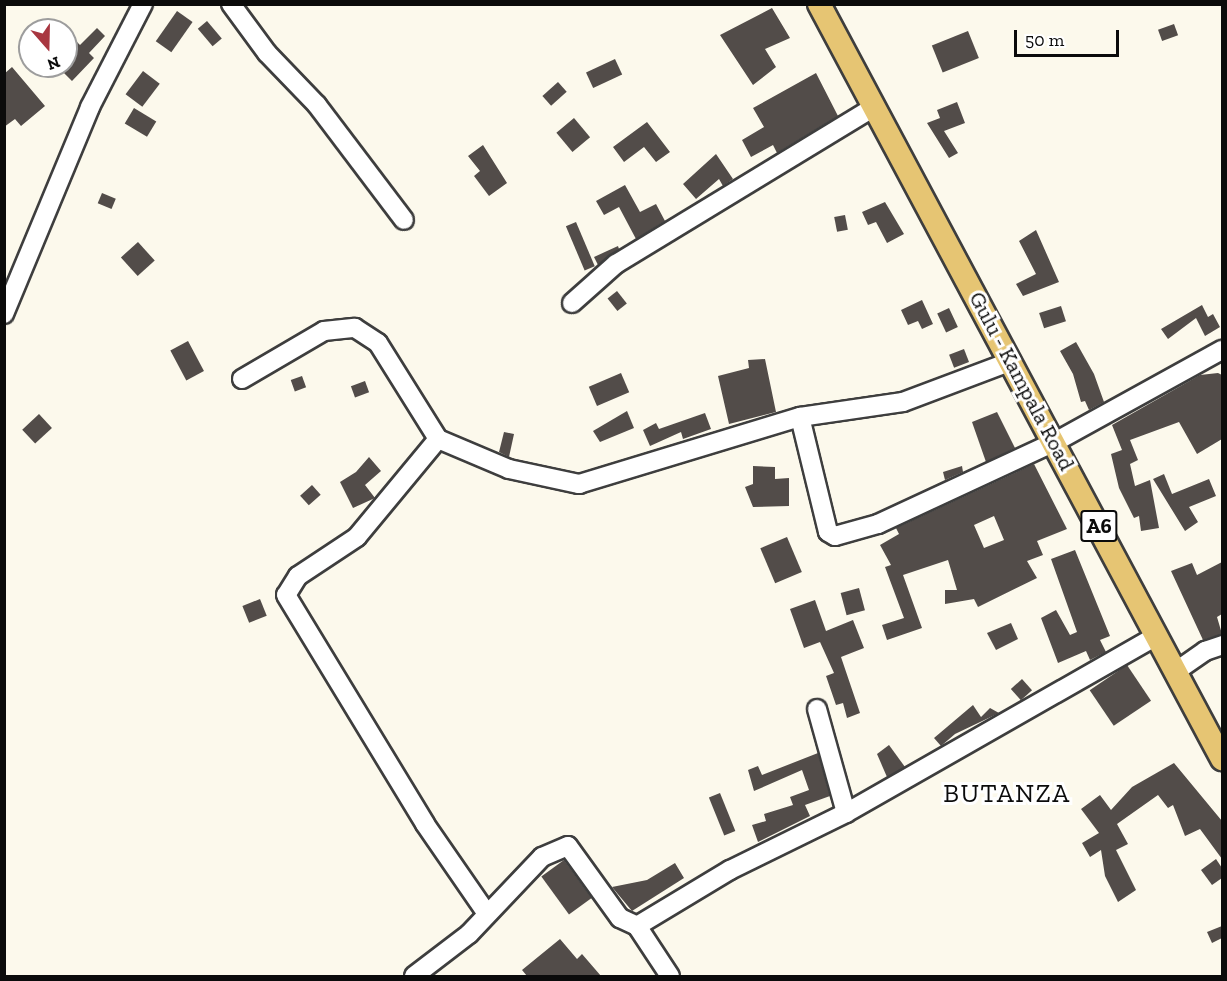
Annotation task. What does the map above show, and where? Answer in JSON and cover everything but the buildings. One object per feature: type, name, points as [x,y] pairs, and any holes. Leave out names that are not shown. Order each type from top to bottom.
[{"type":"main road","name":"Gulu - Kampala Road","points":[[819,4],[1012,361],[1222,759]]},
{"type":"street","points":[[4,314],[86,118],[143,4]]},
{"type":"street","points":[[231,4],[267,53],[317,105],[404,220]]},
{"type":"street","points":[[572,303],[616,264],[874,107]]},
{"type":"street","points":[[242,379],[324,331],[355,328],[378,343],[438,439],[509,469],[579,484],[800,417],[903,402],[1012,361]]},
{"type":"street","points":[[800,417],[828,532],[835,536],[878,524],[1055,442],[1222,350]]},
{"type":"street","points":[[438,439],[357,537],[297,576],[286,595],[425,824],[487,914]]},
{"type":"street","points":[[637,926],[730,870],[846,813],[1156,636]]},
{"type":"street","points":[[1175,672],[1205,651],[1222,645]]},
{"type":"street","points":[[817,709],[846,813]]},
{"type":"street","points":[[414,976],[469,934],[542,857],[568,846],[620,918],[637,926],[670,976]]},
{"type":"district","name":"BUTANZA","points":[[1007,794]]}]
